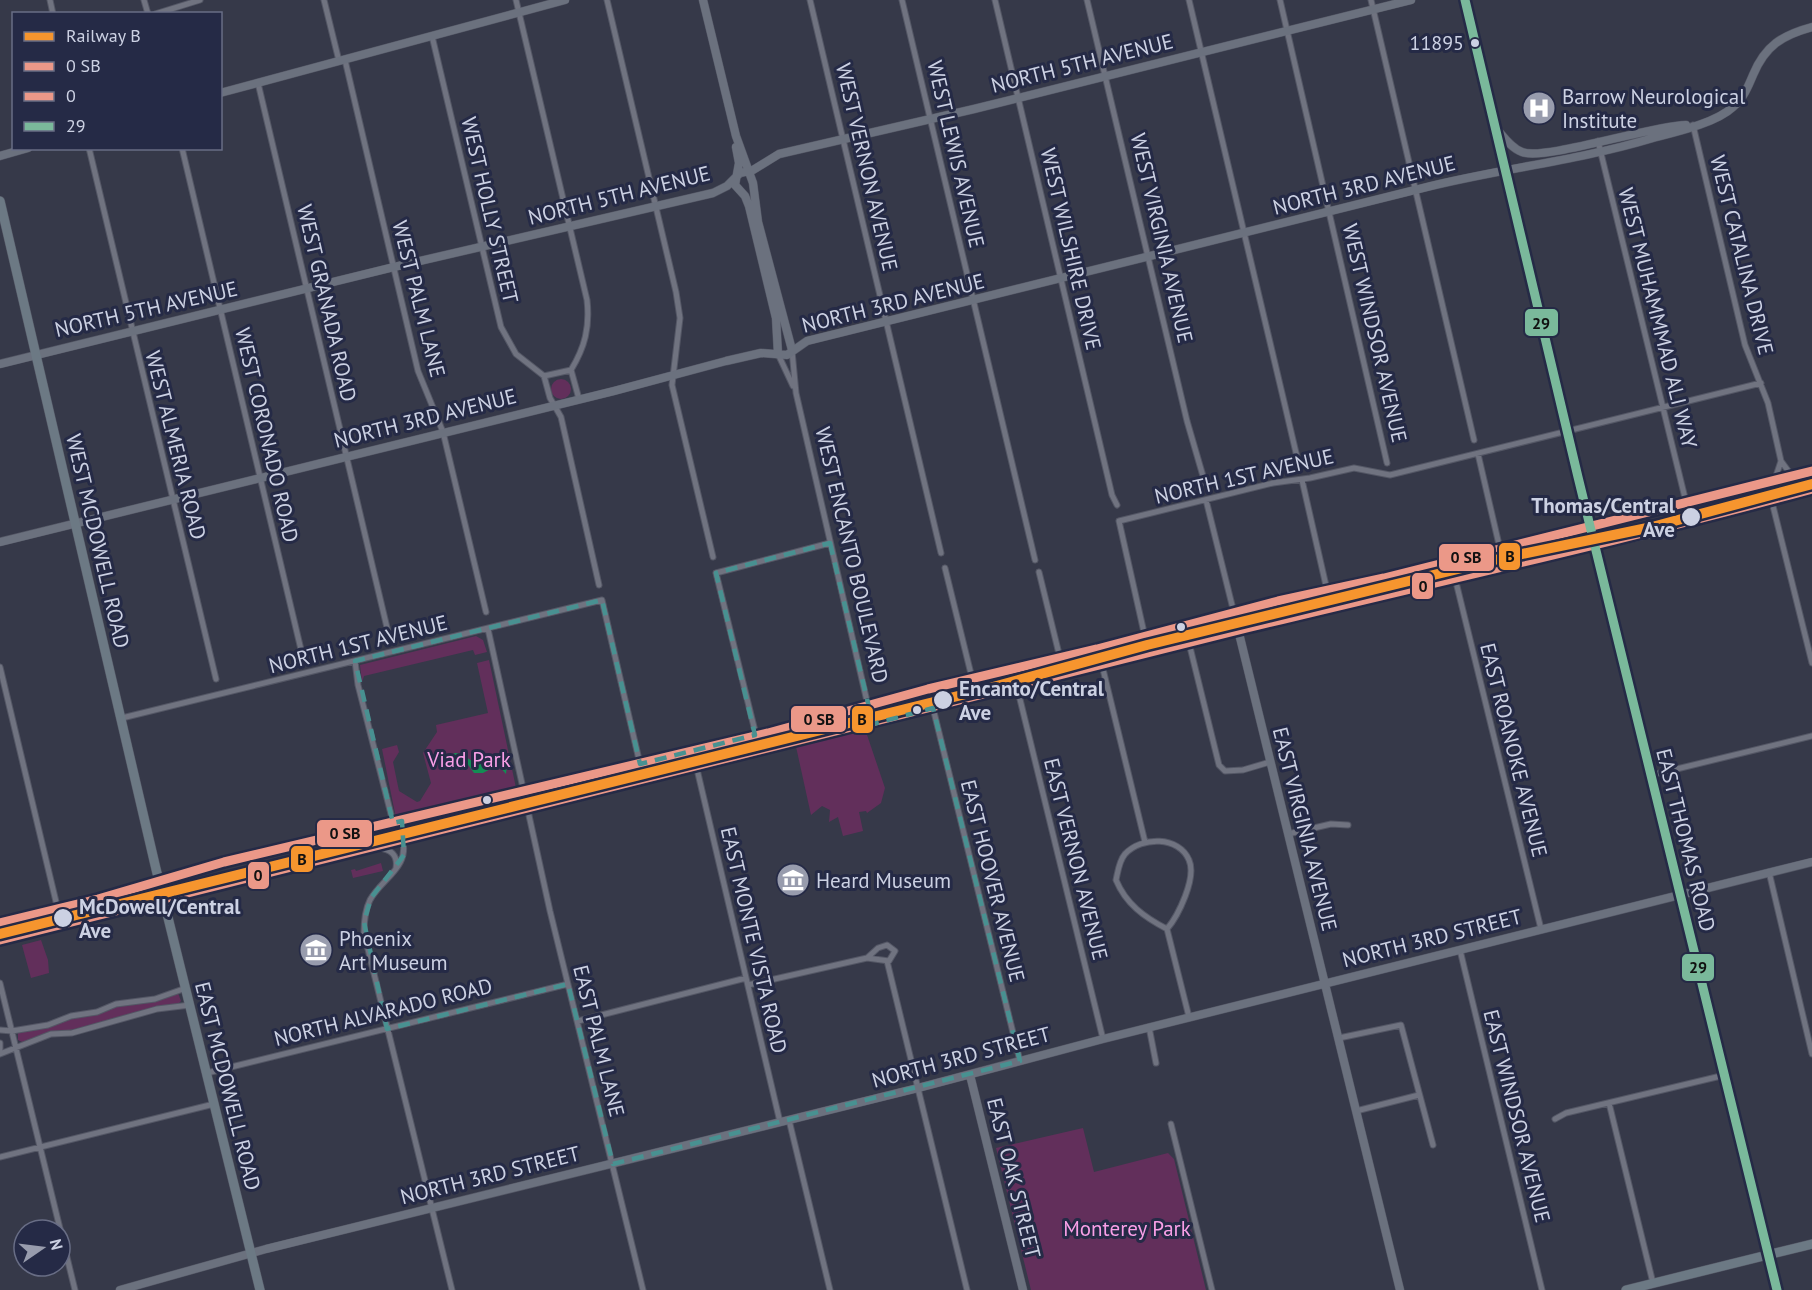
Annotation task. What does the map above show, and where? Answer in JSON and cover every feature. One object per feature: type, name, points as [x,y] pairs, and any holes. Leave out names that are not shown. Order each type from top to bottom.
[{"type":"main road","name":"WEST MCDOWELL ROAD","points":[[0,201],[160,885]]},
{"type":"main road","points":[[0,923],[160,885],[233,860],[463,805],[526,799],[696,765],[873,724],[1189,643],[1236,622],[1327,590],[1812,471]]},
{"type":"main road","points":[[1772,502],[1785,483],[1812,476]]},
{"type":"main road","points":[[0,940],[402,838],[640,764],[972,678],[1145,637],[1236,622],[1455,578],[1772,502],[1812,489]]},
{"type":"main road","points":[[402,838],[401,833],[411,822],[452,812],[463,805]]},
{"type":"main road","name":"EAST MCDOWELL ROAD","points":[[160,885],[260,1290]]},
{"type":"main road","points":[[1626,1290],[1812,1244]]},
{"type":"street","points":[[161,12],[200,0]]},
{"type":"street","name":"WEST PALM LANE","points":[[324,0],[342,61],[418,370],[444,432],[486,612]]},
{"type":"street","points":[[516,0],[589,315],[584,347],[571,370],[579,399]]},
{"type":"street","points":[[222,92],[566,0]]},
{"type":"street","points":[[607,0],[680,318],[672,385],[713,557]]},
{"type":"street","name":"WEST ENCANTO BOULEVARD","points":[[703,0],[736,136],[753,183],[758,222],[792,350],[796,393],[873,724]]},
{"type":"street","name":"WEST VERNON AVENUE","points":[[810,0],[941,553]]},
{"type":"street","name":"WEST LEWIS AVENUE","points":[[902,0],[1035,560]]},
{"type":"street","name":"WEST WILSHIRE DRIVE","points":[[995,0],[1112,495],[1117,505]]},
{"type":"street","name":"WEST VIRGINIA AVENUE","points":[[1087,0],[1200,472],[1205,483]]},
{"type":"street","points":[[1189,0],[1297,457],[1296,466]]},
{"type":"street","name":"WEST WINDSOR AVENUE","points":[[1280,0],[1387,463]]},
{"type":"street","points":[[1371,0],[1474,440]]},
{"type":"street","name":"NORTH 5TH AVENUE","points":[[0,364],[568,225],[717,191],[736,176],[779,154],[931,120],[1411,0]]},
{"type":"street","name":"EAST THOMAS ROAD","points":[[1465,0],[1567,432],[1777,1290]]},
{"type":"street","name":"NORTH 3RD AVENUE","points":[[0,542],[755,354],[787,355],[807,341],[974,302],[1416,190],[1504,169],[1601,152],[1712,120],[1732,109],[1747,89],[1758,64],[1772,44],[1783,36],[1812,27]]},
{"type":"street","name":"WEST HOLLY STREET","points":[[432,36],[501,327],[507,341],[526,365],[544,376]]},
{"type":"street","name":"WEST GRANADA ROAD","points":[[258,83],[389,636]]},
{"type":"street","name":"NORTH 3RD AVENUE","points":[[1494,126],[1521,152],[1549,152],[1654,128],[1693,125]]},
{"type":"street","name":"WEST CATALINA DRIVE","points":[[1693,125],[1745,345],[1761,383],[1781,461]]},
{"type":"street","name":"WEST ENCANTO BOULEVARD","points":[[736,136],[739,164],[735,185],[747,201],[776,318],[778,354],[796,393]]},
{"type":"street","name":"WEST MUHAMMMAD ALI WAY","points":[[1598,141],[1686,502]]},
{"type":"street","points":[[0,156],[21,150]]},
{"type":"street","name":"WEST ALMERIA ROAD","points":[[89,150],[171,499],[216,679]]},
{"type":"street","name":"WEST CORONADO ROAD","points":[[182,150],[258,477],[303,658]]},
{"type":"street","points":[[1504,169],[1541,158],[1549,152]]},
{"type":"street","points":[[742,154],[751,161],[765,161]]},
{"type":"street","points":[[571,370],[544,376],[554,405],[561,417],[599,585]]},
{"type":"street","name":"NORTH 1ST AVENUE","points":[[1145,637],[1119,521],[1279,482],[1302,480],[1361,467],[1390,475],[1761,383]]},
{"type":"street","points":[[1478,454],[1500,549]]},
{"type":"street","points":[[1781,461],[1789,472],[1799,475]]},
{"type":"street","points":[[1774,481],[1781,461]]},
{"type":"street","points":[[1302,480],[1327,590]]},
{"type":"street","points":[[1206,500],[1236,622]]},
{"type":"street","points":[[1772,502],[1812,663]]},
{"type":"street","points":[[756,735],[716,573],[830,543]]},
{"type":"street","points":[[945,568],[972,678]]},
{"type":"street","points":[[1039,572],[1060,658]]},
{"type":"street","name":"EAST ROANOKE AVENUE","points":[[1455,578],[1541,929]]},
{"type":"street","name":"NORTH 1ST AVENUE","points":[[122,718],[602,600],[640,764]]},
{"type":"street","name":"EAST VIRGINIA AVENUE","points":[[1236,622],[1400,1290]]},
{"type":"street","points":[[488,629],[526,799]]},
{"type":"street","points":[[1189,643],[1219,765],[1225,771],[1233,771],[1270,762]]},
{"type":"street","points":[[355,661],[358,685],[393,823]]},
{"type":"street","points":[[1102,665],[1146,842]]},
{"type":"street","points":[[0,667],[58,910]]},
{"type":"street","name":"EAST VERNON AVENUE","points":[[1017,687],[1103,1039]]},
{"type":"street","name":"EAST HOOVER AVENUE","points":[[933,708],[1020,1061]]},
{"type":"street","points":[[1652,774],[1812,736]]},
{"type":"street","name":"EAST MONTE VISTA ROAD","points":[[696,765],[780,1122]]},
{"type":"street","name":"EAST PALM LANE","points":[[526,799],[568,984],[643,1290]]},
{"type":"street","points":[[1288,834],[1331,824],[1348,825]]},
{"type":"street","points":[[402,838],[404,855],[396,870],[371,898],[364,922],[364,933],[452,1290]]},
{"type":"street","points":[[1167,929],[1178,916],[1191,874],[1190,862],[1183,851],[1170,844],[1146,842],[1125,854],[1116,880],[1122,894],[1135,909],[1167,929],[1189,1017]]},
{"type":"street","points":[[364,848],[383,848],[392,852],[396,858],[396,870]]},
{"type":"street","name":"NORTH 3RD STREET","points":[[120,1290],[252,1255],[266,1249],[970,1075],[1149,1027],[1812,862]]},
{"type":"street","points":[[1769,872],[1812,1052]]},
{"type":"street","points":[[748,985],[867,958],[887,961],[896,954],[894,948],[887,945],[878,948],[867,958]]},
{"type":"street","name":"EAST WINDSOR AVENUE","points":[[1460,950],[1542,1290]]},
{"type":"street","points":[[887,961],[968,1290]]},
{"type":"street","points":[[578,1021],[746,978]]},
{"type":"street","points":[[0,983],[75,1290]]},
{"type":"street","name":"NORTH ALVARADO ROAD","points":[[207,1073],[568,984]]},
{"type":"street","points":[[0,1030],[12,1031],[48,1025],[71,1016],[97,1012],[116,1004],[155,999],[186,988]]},
{"type":"street","points":[[0,1054],[51,1034],[72,1033],[157,1009],[190,1005]]},
{"type":"street","points":[[1339,1038],[1401,1025],[1433,1145]]},
{"type":"street","points":[[1149,1027],[1156,1063]]},
{"type":"street","points":[[0,1043],[0,1049]]},
{"type":"street","name":"EAST OAK STREET","points":[[970,1075],[1023,1290]]},
{"type":"street","points":[[1554,1119],[1566,1113],[1725,1075]]},
{"type":"street","points":[[1356,1111],[1419,1095]]},
{"type":"street","points":[[1609,1103],[1653,1283]]},
{"type":"street","points":[[0,1157],[214,1104]]},
{"type":"street","points":[[789,1120],[830,1290]]},
{"type":"street","points":[[1171,1124],[1212,1290]]},
{"type":"highlighted area","points":[[830,543],[873,724],[933,708],[1020,1061],[613,1164],[568,984],[387,1029],[364,922],[371,898],[404,855],[402,821],[393,823],[355,661],[602,600],[640,764],[755,735],[716,573]]},
{"type":"green space","points":[[561,379],[568,382],[571,389],[568,396],[561,399],[554,396],[551,389],[554,382]]},
{"type":"green space","points":[[476,636],[483,640],[487,652],[475,655],[473,650],[364,676],[362,682],[360,665]]},
{"type":"green space","name":"Viad Park","points":[[489,660],[516,788],[396,818],[382,749],[397,745],[399,752],[393,762],[399,791],[417,802],[420,801],[431,783],[423,753],[437,732],[436,725],[488,713],[477,663]]},
{"type":"green space","points":[[864,726],[885,788],[881,803],[867,813],[866,811],[859,812],[863,831],[843,836],[838,817],[829,822],[830,810],[822,806],[811,815],[795,742]]},
{"type":"green space","points":[[381,863],[383,871],[353,878],[351,870],[356,871]]},
{"type":"green space","points":[[41,940],[48,960],[49,973],[31,978],[22,945]]},
{"type":"green space","points":[[178,993],[181,1001],[176,1006],[139,1011],[103,1023],[22,1042],[18,1040],[18,1032],[114,1006]]},
{"type":"green space","name":"Monterey Park","points":[[1083,1128],[1094,1172],[1168,1153],[1174,1159],[1206,1290],[1031,1290],[996,1148]]},
{"type":"shaded area","points":[[455,753],[462,754],[476,764],[500,758],[507,765],[506,774],[498,765],[483,773],[474,773],[461,755],[457,754],[444,762],[447,757]]},
{"type":"rail line","name":"B","points":[[0,934],[982,690],[1147,645],[1503,558],[1652,527],[1812,484]]},
{"type":"transit line","name":"29","points":[[1465,0],[1578,477],[1777,1290]]},
{"type":"transit line","points":[[0,923],[98,899],[224,862],[768,733],[928,689],[1097,649],[1278,601],[1384,578],[1812,471]]},
{"type":"transit line","name":"0","points":[[0,940],[1247,628],[1671,526],[1812,489]]},
{"type":"place","name":"11895","points":[[1475,43]]},
{"type":"place","name":"Barrow Neurological Institute","points":[[1539,108]]},
{"type":"place","name":"Thomas/Central Ave","points":[[1691,517]]},
{"type":"place","name":"Encanto/Central Ave","points":[[943,700]]},
{"type":"place","name":"Heard Museum","points":[[793,880]]},
{"type":"place","name":"McDowell/Central Ave","points":[[63,918]]},
{"type":"place","name":"Phoenix Art Museum","points":[[316,950]]}]
